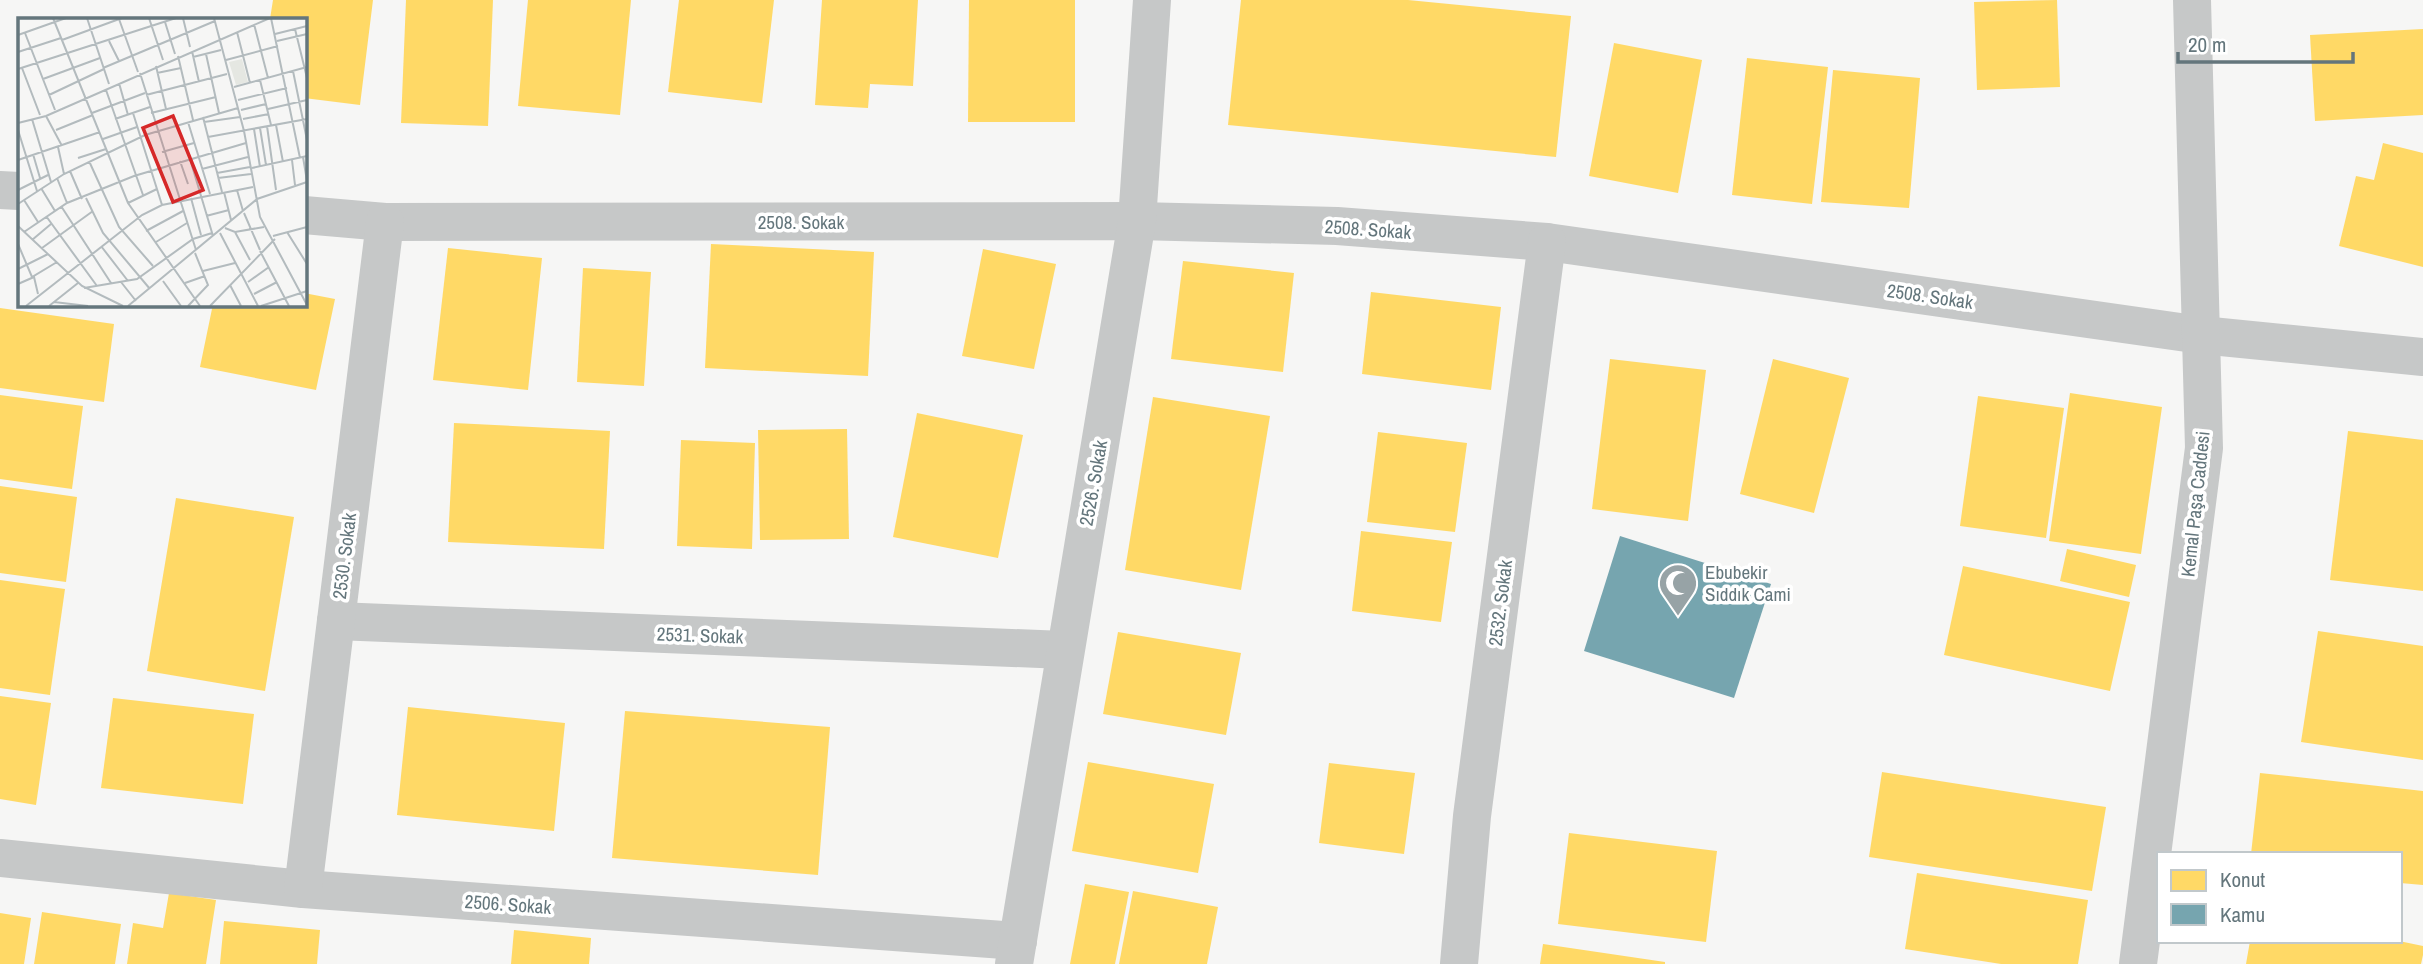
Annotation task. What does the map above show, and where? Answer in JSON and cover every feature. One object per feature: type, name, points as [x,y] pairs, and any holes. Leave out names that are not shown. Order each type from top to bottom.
[{"type":"street","name":"2526. Sokak","points":[[1016,953],[1064,650],[1137,222],[1152,0]]},
{"type":"street","name":"Kemal Paşa Caddesi","points":[[2138,964],[2204,447],[2192,0]]},
{"type":"street","points":[[0,190],[18,191]]},
{"type":"street","name":"2508. Sokak","points":[[306,215],[385,222],[1137,222],[1337,226],[1547,242],[2201,335],[2423,356]]},
{"type":"street","name":"2530. Sokak","points":[[303,889],[385,222]]},
{"type":"street","name":"2532. Sokak","points":[[1459,964],[1472,816],[1547,242]]},
{"type":"street","name":"2531. Sokak","points":[[336,621],[1064,650]]},
{"type":"street","name":"2506. Sokak","points":[[0,858],[303,889],[1016,953]]},
{"type":"building: Konut","points":[[273,0],[373,0],[360,105],[306,98],[306,18],[270,18]]},
{"type":"building: Konut","points":[[406,0],[493,0],[488,126],[401,123]]},
{"type":"building: Konut","points":[[528,0],[631,0],[620,115],[518,106]]},
{"type":"building: Konut","points":[[679,0],[774,0],[762,103],[668,92]]},
{"type":"building: Konut","points":[[822,0],[918,0],[913,86],[870,84],[868,108],[815,105]]},
{"type":"building: Konut","points":[[969,0],[1075,0],[1075,122],[968,122]]},
{"type":"building: Konut","points":[[1241,0],[1408,0],[1571,16],[1556,157],[1228,125]]},
{"type":"building: Konut","points":[[2057,0],[2060,87],[1977,90],[1974,2]]},
{"type":"building: Konut","points":[[2423,29],[2423,115],[2315,121],[2310,35]]},
{"type":"building: Konut","points":[[1614,43],[1702,60],[1678,193],[1589,176]]},
{"type":"building: Konut","points":[[1747,58],[1828,67],[1812,204],[1732,195]]},
{"type":"building: Konut","points":[[1833,70],[1920,78],[1909,208],[1821,202]]},
{"type":"building: Konut","points":[[2383,143],[2423,153],[2423,267],[2339,246],[2356,176],[2374,180]]},
{"type":"building: Konut","points":[[711,244],[874,252],[868,376],[705,368]]},
{"type":"building: Konut","points":[[448,248],[542,258],[528,390],[433,380]]},
{"type":"building: Konut","points":[[983,249],[1056,264],[1034,369],[962,356]]},
{"type":"building: Konut","points":[[1183,261],[1294,273],[1283,372],[1171,359]]},
{"type":"building: Konut","points":[[583,268],[651,272],[644,386],[577,382]]},
{"type":"building: Konut","points":[[1371,292],[1501,307],[1491,390],[1362,374]]},
{"type":"building: Konut","points":[[306,293],[335,299],[316,390],[200,367],[213,306],[306,306]]},
{"type":"building: Konut","points":[[0,308],[114,324],[104,402],[0,388]]},
{"type":"building: Konut","points":[[1610,359],[1706,370],[1688,521],[1592,509]]},
{"type":"building: Konut","points":[[1773,359],[1849,378],[1814,513],[1740,494]]},
{"type":"building: Konut","points":[[2070,393],[2162,407],[2141,554],[2049,541]]},
{"type":"building: Konut","points":[[0,395],[83,406],[72,489],[0,479]]},
{"type":"building: Konut","points":[[1978,396],[2064,408],[2046,538],[1960,526]]},
{"type":"building: Konut","points":[[1153,397],[1270,416],[1241,590],[1125,570]]},
{"type":"building: Konut","points":[[917,413],[1023,435],[998,558],[893,537]]},
{"type":"building: Konut","points":[[454,423],[610,431],[604,549],[448,542]]},
{"type":"building: Konut","points":[[847,429],[849,539],[760,540],[758,430]]},
{"type":"building: Konut","points":[[2348,431],[2423,440],[2423,591],[2330,580]]},
{"type":"building: Konut","points":[[1378,432],[1467,443],[1455,532],[1367,522]]},
{"type":"building: Konut","points":[[681,440],[755,443],[752,549],[677,546]]},
{"type":"building: Konut","points":[[0,486],[77,497],[66,582],[0,573]]},
{"type":"building: Konut","points":[[176,498],[294,517],[265,691],[147,671]]},
{"type":"building: Konut","points":[[1361,531],[1452,542],[1441,622],[1352,611]]},
{"type":"building: Konut","points":[[2067,549],[2136,565],[2129,597],[2060,581]]},
{"type":"building: Konut","points":[[1963,566],[2130,602],[2110,691],[1944,655]]},
{"type":"building: Konut","points":[[0,580],[65,589],[50,695],[0,688]]},
{"type":"building: Konut","points":[[2318,631],[2423,646],[2423,760],[2301,742]]},
{"type":"building: Konut","points":[[1118,632],[1241,653],[1226,735],[1103,714]]},
{"type":"building: Konut","points":[[0,696],[51,703],[36,805],[0,799]]},
{"type":"building: Konut","points":[[113,698],[254,714],[243,804],[101,788]]},
{"type":"building: Konut","points":[[408,707],[565,723],[554,831],[397,815]]},
{"type":"building: Konut","points":[[625,711],[830,727],[818,875],[612,858]]},
{"type":"building: Konut","points":[[1088,762],[1214,784],[1198,873],[1072,851]]},
{"type":"building: Konut","points":[[1329,763],[1415,773],[1404,854],[1319,843]]},
{"type":"building: Konut","points":[[1882,772],[2106,807],[2092,891],[1869,857]]},
{"type":"building: Konut","points":[[2260,773],[2423,791],[2423,885],[2402,883],[2402,852],[2251,852]]},
{"type":"building: Konut","points":[[1569,833],[1717,851],[1706,942],[1558,924]]},
{"type":"building: Konut","points":[[1917,873],[2088,900],[2078,964],[2001,964],[1905,949]]},
{"type":"building: Konut","points":[[1085,884],[1129,892],[1115,964],[1070,964]]},
{"type":"building: Konut","points":[[1133,891],[1218,907],[1207,964],[1119,964]]},
{"type":"building: Konut","points":[[169,893],[216,900],[206,964],[127,964],[133,923],[163,928]]},
{"type":"building: Konut","points":[[42,912],[121,924],[115,964],[34,964]]},
{"type":"building: Konut","points":[[0,913],[31,918],[24,964],[0,964]]},
{"type":"building: Konut","points":[[224,921],[320,930],[317,964],[220,964]]},
{"type":"building: Konut","points":[[514,930],[591,938],[589,964],[511,964]]},
{"type":"building: Konut","points":[[2402,942],[2423,946],[2421,964],[2246,964],[2250,943]]},
{"type":"building: Konut","points":[[1543,944],[1665,962],[1665,964],[1540,964]]},
{"type":"building: Kamu","name":"Ebubekir Sıddık Cami","points":[[1620,536],[1771,584],[1734,698],[1584,651]]},
{"type":"place","name":"Ebubekir Sıddık Cami","points":[[1678,617]]}]
